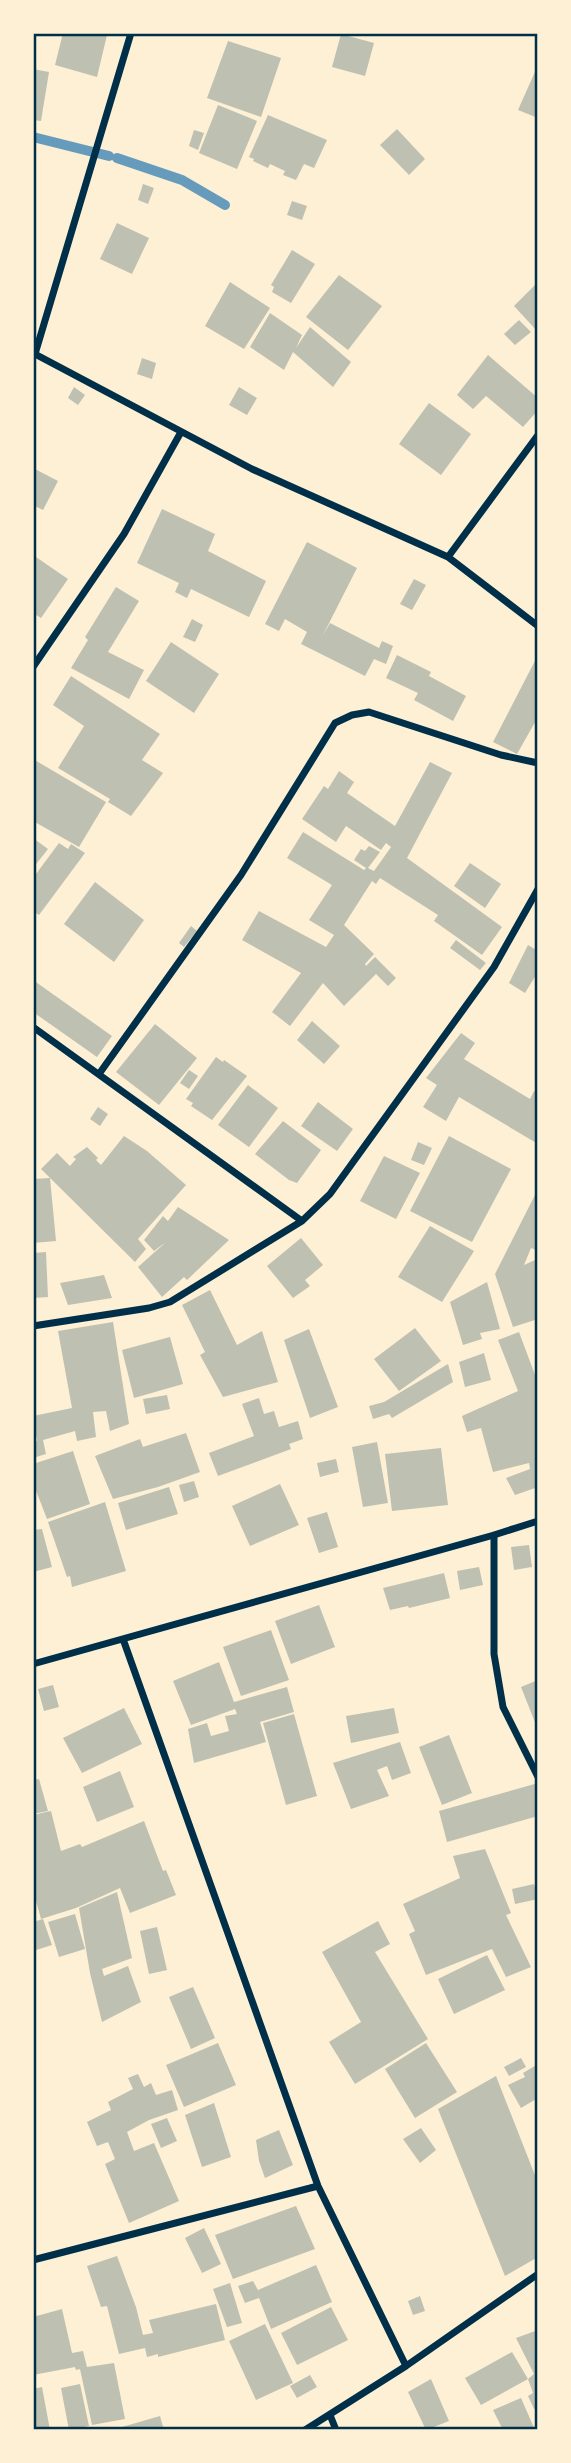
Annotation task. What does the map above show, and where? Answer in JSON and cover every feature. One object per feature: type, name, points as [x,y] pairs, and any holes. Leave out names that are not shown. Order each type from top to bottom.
[{"type":"street","points":[[131,33],[34,354],[252,469],[448,557],[538,626]]},
{"type":"street","points":[[33,667],[124,534],[181,432]]},
{"type":"street","points":[[448,557],[538,435]]},
{"type":"street","points":[[99,1074],[241,875],[335,723],[352,715],[369,712],[501,755],[538,763]]},
{"type":"street","points":[[33,1326],[149,1308],[170,1302],[302,1221],[330,1194],[494,967],[538,889]]},
{"type":"street","points":[[33,1027],[302,1221]]},
{"type":"street","points":[[33,1664],[538,1521]]},
{"type":"street","points":[[495,1535],[494,1654],[503,1706],[538,1777]]},
{"type":"street","points":[[123,1639],[318,2186],[406,2366]]},
{"type":"street","points":[[33,2260],[318,2186]]},
{"type":"street","points":[[305,2430],[406,2366],[538,2273]]},
{"type":"street","points":[[330,2415],[336,2430]]},
{"type":"building","points":[[63,33],[107,35],[97,77],[55,65]]},
{"type":"building","points":[[341,34],[374,43],[365,76],[332,67]]},
{"type":"building","points":[[228,41],[281,58],[261,117],[207,98]]},
{"type":"building","points":[[538,65],[538,118],[518,110]]},
{"type":"building","points":[[33,69],[49,72],[41,121],[33,120]]},
{"type":"building","points":[[218,105],[257,121],[237,169],[199,153]]},
{"type":"building","points":[[268,115],[327,140],[314,168],[304,164],[296,180],[283,175],[285,171],[270,164],[268,168],[249,157]]},
{"type":"building","points":[[397,129],[425,159],[409,175],[380,145]]},
{"type":"building","points":[[194,130],[204,133],[198,150],[189,146]]},
{"type":"building","points":[[143,184],[154,188],[148,204],[138,200]]},
{"type":"building","points":[[292,201],[307,206],[302,220],[287,215]]},
{"type":"building","points":[[117,223],[149,238],[132,274],[100,259]]},
{"type":"building","points":[[292,250],[315,264],[291,303],[272,292],[274,287],[271,285]]},
{"type":"building","points":[[339,275],[382,306],[348,350],[306,317]]},
{"type":"building","points":[[230,282],[270,308],[244,349],[205,326]]},
{"type":"building","points":[[538,282],[538,332],[514,306]]},
{"type":"building","points":[[270,313],[302,335],[296,348],[310,327],[351,362],[333,387],[293,352],[284,370],[250,347]]},
{"type":"building","points":[[519,320],[531,332],[515,345],[504,334]]},
{"type":"building","points":[[488,355],[538,398],[538,410],[523,427],[486,396],[473,409],[457,395]]},
{"type":"building","points":[[142,358],[156,363],[152,379],[137,374]]},
{"type":"building","points":[[74,387],[85,395],[78,405],[68,398]]},
{"type":"building","points":[[239,387],[257,398],[247,415],[229,405]]},
{"type":"building","points":[[429,403],[471,434],[441,475],[399,444]]},
{"type":"building","points":[[33,468],[58,481],[43,510],[33,505]]},
{"type":"building","points":[[162,509],[215,534],[208,551],[266,581],[249,617],[191,589],[187,598],[175,592],[179,583],[137,563]]},
{"type":"building","points":[[307,542],[357,568],[322,637],[330,623],[379,648],[382,641],[393,646],[386,664],[374,659],[365,676],[301,644],[307,632],[285,619],[279,631],[265,624]]},
{"type":"building","points":[[33,555],[68,579],[41,618],[33,613]]},
{"type":"building","points":[[414,579],[426,585],[412,610],[400,604]]},
{"type":"building","points":[[116,587],[139,601],[108,652],[144,670],[129,699],[71,668],[88,640],[85,637]]},
{"type":"building","points":[[192,619],[203,625],[195,642],[183,637]]},
{"type":"building","points":[[171,642],[219,674],[194,713],[146,681]]},
{"type":"building","points":[[397,655],[431,672],[429,676],[466,696],[453,721],[414,700],[418,693],[386,678]]},
{"type":"building","points":[[538,655],[538,717],[517,754],[493,742]]},
{"type":"building","points":[[71,676],[160,734],[142,760],[163,773],[131,816],[108,802],[110,799],[58,768],[84,726],[53,705]]},
{"type":"building","points":[[33,759],[106,802],[79,847],[33,821]]},
{"type":"building","points":[[430,762],[452,773],[407,858],[502,927],[482,955],[434,921],[438,915],[380,878],[376,884],[372,881],[344,925],[374,954],[366,966],[375,957],[396,978],[388,986],[376,974],[344,1006],[323,983],[290,1026],[272,1012],[301,973],[242,940],[259,911],[326,947],[334,935],[309,920],[332,885],[287,858],[303,832],[364,870],[366,868],[354,860],[361,849],[365,851],[369,846],[380,852],[368,868],[374,871],[391,847],[386,843],[381,850],[346,826],[336,842],[302,819],[324,786],[328,789],[339,771],[354,782],[347,793],[395,826]]},
{"type":"building","points":[[33,838],[48,849],[33,868]]},
{"type":"building","points":[[59,843],[68,849],[71,844],[85,853],[39,915],[33,911],[33,878]]},
{"type":"building","points":[[470,863],[501,884],[485,908],[454,886]]},
{"type":"building","points":[[95,882],[144,920],[114,962],[64,924]]},
{"type":"building","points":[[191,926],[197,931],[184,947],[179,943]]},
{"type":"building","points":[[456,940],[486,963],[480,970],[450,948]]},
{"type":"building","points":[[528,945],[538,951],[538,976],[536,975],[525,993],[509,983]]},
{"type":"building","points":[[33,980],[112,1036],[97,1057],[33,1012]]},
{"type":"building","points":[[312,1021],[340,1046],[324,1064],[297,1040]]},
{"type":"building","points":[[155,1024],[197,1058],[159,1105],[116,1072]]},
{"type":"building","points":[[461,1033],[475,1043],[464,1059],[530,1099],[534,1091],[538,1093],[538,1144],[459,1097],[446,1121],[423,1107],[437,1085],[426,1078]]},
{"type":"building","points":[[216,1057],[247,1076],[212,1120],[191,1106],[193,1103],[186,1099]]},
{"type":"building","points":[[189,1070],[198,1076],[189,1089],[180,1083]]},
{"type":"building","points":[[248,1085],[278,1108],[249,1147],[218,1125]]},
{"type":"building","points":[[318,1102],[353,1129],[337,1151],[301,1126]]},
{"type":"building","points":[[98,1107],[108,1114],[100,1126],[90,1119]]},
{"type":"building","points":[[283,1121],[321,1150],[297,1183],[255,1154]]},
{"type":"building","points":[[124,1136],[147,1151],[186,1185],[138,1239],[146,1249],[135,1262],[41,1169],[57,1153],[70,1166],[76,1159],[73,1157],[87,1147],[101,1165]]},
{"type":"building","points":[[449,1136],[511,1169],[472,1242],[410,1211]]},
{"type":"building","points":[[418,1142],[432,1148],[424,1165],[411,1160]]},
{"type":"building","points":[[384,1156],[420,1173],[396,1219],[360,1201]]},
{"type":"building","points":[[50,1178],[56,1241],[33,1243],[33,1179]]},
{"type":"building","points":[[538,1189],[538,1251],[531,1248],[524,1265],[535,1260],[538,1269],[538,1319],[513,1327],[495,1274]]},
{"type":"building","points":[[178,1207],[229,1240],[187,1280],[184,1277],[162,1297],[138,1267],[166,1242],[154,1251],[144,1240],[163,1216],[168,1221]]},
{"type":"building","points":[[430,1226],[474,1251],[442,1302],[398,1277]]},
{"type":"building","points":[[301,1238],[323,1265],[305,1280],[310,1286],[293,1298],[267,1266]]},
{"type":"building","points":[[46,1252],[48,1297],[33,1298],[33,1253]]},
{"type":"building","points":[[104,1275],[112,1298],[68,1305],[60,1283]]},
{"type":"building","points":[[487,1282],[500,1329],[480,1333],[482,1339],[463,1345],[450,1302]]},
{"type":"building","points":[[210,1290],[237,1345],[262,1331],[278,1382],[223,1397],[200,1355],[205,1352],[182,1305]]},
{"type":"building","points":[[113,1322],[129,1424],[110,1431],[106,1411],[93,1412],[96,1437],[77,1441],[75,1431],[43,1440],[46,1454],[33,1458],[33,1442],[37,1441],[33,1416],[72,1408],[58,1331]]},
{"type":"building","points":[[415,1328],[441,1361],[399,1391],[374,1359]]},
{"type":"building","points":[[309,1329],[338,1407],[310,1418],[284,1340]]},
{"type":"building","points":[[519,1332],[538,1383],[538,1487],[515,1495],[506,1478],[530,1469],[529,1463],[493,1472],[481,1428],[467,1432],[462,1416],[518,1391],[498,1340]]},
{"type":"building","points":[[170,1337],[183,1384],[134,1398],[122,1350]]},
{"type":"building","points":[[484,1353],[491,1380],[465,1387],[459,1362]]},
{"type":"building","points":[[448,1364],[453,1382],[392,1418],[389,1414],[373,1419],[369,1406],[384,1402]]},
{"type":"building","points":[[167,1395],[170,1409],[146,1414],[143,1399]]},
{"type":"building","points":[[259,1398],[264,1414],[274,1411],[279,1427],[298,1421],[303,1439],[289,1444],[291,1449],[218,1476],[209,1453],[254,1436],[242,1404]]},
{"type":"building","points":[[186,1433],[200,1472],[113,1499],[95,1456],[140,1439],[143,1447]]},
{"type":"building","points":[[377,1442],[388,1503],[363,1507],[352,1447]]},
{"type":"building","points":[[441,1448],[448,1505],[392,1511],[385,1454]]},
{"type":"building","points":[[73,1451],[90,1504],[47,1519],[33,1483],[33,1464]]},
{"type":"building","points":[[336,1459],[339,1472],[320,1477],[317,1463]]},
{"type":"building","points":[[194,1481],[199,1497],[184,1502],[179,1485]]},
{"type":"building","points":[[280,1484],[299,1525],[250,1546],[232,1506]]},
{"type":"building","points":[[169,1487],[178,1514],[126,1530],[118,1503]]},
{"type":"building","points":[[105,1502],[126,1571],[72,1587],[48,1522]]},
{"type":"building","points":[[327,1512],[338,1547],[319,1553],[307,1518]]},
{"type":"building","points":[[42,1529],[52,1567],[33,1572],[33,1530]]},
{"type":"building","points":[[529,1545],[532,1567],[514,1570],[511,1547]]},
{"type":"building","points":[[479,1567],[483,1585],[460,1590],[457,1571]]},
{"type":"building","points":[[444,1573],[450,1598],[390,1610],[383,1588]]},
{"type":"building","points":[[319,1605],[335,1647],[291,1664],[275,1621]]},
{"type":"building","points":[[271,1630],[289,1680],[241,1696],[223,1647]]},
{"type":"building","points":[[219,1662],[234,1702],[287,1687],[294,1712],[260,1722],[266,1742],[194,1763],[188,1729],[207,1723],[211,1736],[229,1731],[225,1716],[237,1714],[235,1709],[191,1725],[173,1681]]},
{"type":"building","points":[[538,1680],[538,1730],[521,1687]]},
{"type":"building","points":[[53,1685],[59,1707],[44,1711],[38,1689]]},
{"type":"building","points":[[124,1708],[142,1744],[82,1773],[63,1738]]},
{"type":"building","points":[[394,1708],[399,1733],[351,1743],[346,1716]]},
{"type":"building","points":[[294,1714],[317,1796],[286,1805],[263,1723]]},
{"type":"building","points":[[449,1735],[472,1793],[442,1805],[419,1747]]},
{"type":"building","points":[[400,1742],[411,1773],[392,1780],[387,1766],[377,1770],[389,1796],[351,1809],[333,1763]]},
{"type":"building","points":[[120,1771],[134,1807],[97,1822],[83,1787]]},
{"type":"building","points":[[39,1779],[48,1811],[33,1814],[33,1780]]},
{"type":"building","points":[[538,1783],[538,1816],[447,1842],[439,1811]]},
{"type":"building","points":[[51,1811],[61,1851],[80,1844],[82,1847],[144,1821],[163,1871],[166,1870],[176,1895],[130,1913],[120,1888],[76,1908],[41,1919],[33,1890],[33,1815]]},
{"type":"building","points":[[485,1849],[511,1913],[506,1915],[531,1967],[506,1977],[492,1949],[426,1975],[409,1934],[415,1931],[403,1904],[460,1878],[453,1856]]},
{"type":"building","points":[[534,1884],[538,1899],[515,1904],[512,1889]]},
{"type":"building","points":[[117,1892],[132,1958],[102,1969],[104,1976],[128,1966],[141,2002],[102,2022],[79,1908]]},
{"type":"building","points":[[75,1914],[85,1949],[59,1957],[48,1922]]},
{"type":"building","points":[[43,1919],[52,1945],[33,1951],[33,1922]]},
{"type":"building","points":[[378,1921],[390,1944],[375,1952],[428,2039],[355,2084],[329,2042],[361,2022],[322,1952]]},
{"type":"building","points":[[157,1927],[167,1970],[149,1974],[140,1931]]},
{"type":"building","points":[[487,1955],[505,1990],[454,2014],[438,1979]]},
{"type":"building","points":[[193,1987],[215,2038],[191,2049],[169,1997]]},
{"type":"building","points":[[218,2043],[236,2085],[184,2107],[166,2065]]},
{"type":"building","points":[[426,2043],[457,2092],[415,2118],[385,2069]]},
{"type":"building","points":[[521,2058],[526,2067],[509,2076],[504,2067]]},
{"type":"building","points":[[538,2064],[538,2098],[521,2108],[508,2085],[525,2077],[523,2073]]},
{"type":"building","points":[[138,2074],[144,2087],[151,2083],[156,2095],[172,2090],[178,2110],[149,2120],[127,2132],[134,2151],[154,2143],[179,2201],[129,2223],[105,2164],[115,2159],[108,2142],[97,2146],[87,2122],[111,2110],[108,2102],[133,2089],[128,2078]]},
{"type":"building","points":[[496,2076],[538,2183],[538,2257],[505,2276],[438,2109]]},
{"type":"building","points":[[214,2103],[231,2157],[202,2167],[185,2115]]},
{"type":"building","points":[[167,2118],[177,2141],[161,2148],[151,2124]]},
{"type":"building","points":[[421,2128],[436,2150],[420,2163],[403,2139]]},
{"type":"building","points":[[279,2130],[293,2165],[265,2178],[256,2140]]},
{"type":"building","points":[[296,2206],[315,2249],[233,2279],[215,2235]]},
{"type":"building","points":[[204,2228],[221,2264],[202,2273],[185,2238]]},
{"type":"building","points":[[117,2256],[136,2307],[143,2335],[153,2333],[149,2320],[216,2304],[225,2340],[158,2357],[158,2354],[147,2357],[145,2348],[119,2354],[107,2306],[101,2307],[87,2266]]},
{"type":"building","points":[[316,2265],[332,2302],[271,2329],[259,2298],[245,2303],[238,2286],[253,2281],[258,2290]]},
{"type":"building","points":[[230,2283],[242,2323],[227,2327],[213,2289]]},
{"type":"building","points":[[420,2296],[425,2311],[413,2315],[408,2301]]},
{"type":"building","points":[[331,2307],[348,2340],[297,2365],[281,2333]]},
{"type":"building","points":[[62,2309],[72,2353],[83,2351],[87,2367],[114,2363],[125,2419],[92,2425],[80,2369],[76,2370],[75,2367],[33,2375],[33,2317]]},
{"type":"building","points":[[265,2324],[293,2383],[256,2400],[229,2341]]},
{"type":"building","points":[[538,2330],[538,2408],[534,2409],[528,2396],[533,2393],[528,2379],[534,2374],[516,2338]]},
{"type":"building","points":[[512,2352],[528,2379],[481,2405],[465,2378]]},
{"type":"building","points":[[310,2375],[317,2387],[297,2398],[290,2386]]},
{"type":"building","points":[[431,2379],[449,2421],[426,2430],[408,2392]]},
{"type":"building","points":[[80,2384],[89,2426],[69,2430],[61,2388]]},
{"type":"building","points":[[42,2387],[50,2430],[33,2430],[33,2389]]},
{"type":"building","points":[[521,2398],[535,2430],[503,2430],[493,2410]]},
{"type":"building","points":[[160,2416],[164,2430],[115,2430],[115,2429]]},
{"type":"waterway","points":[[33,137],[109,156]]},
{"type":"waterway","points":[[117,158],[182,180],[225,205]]}]
